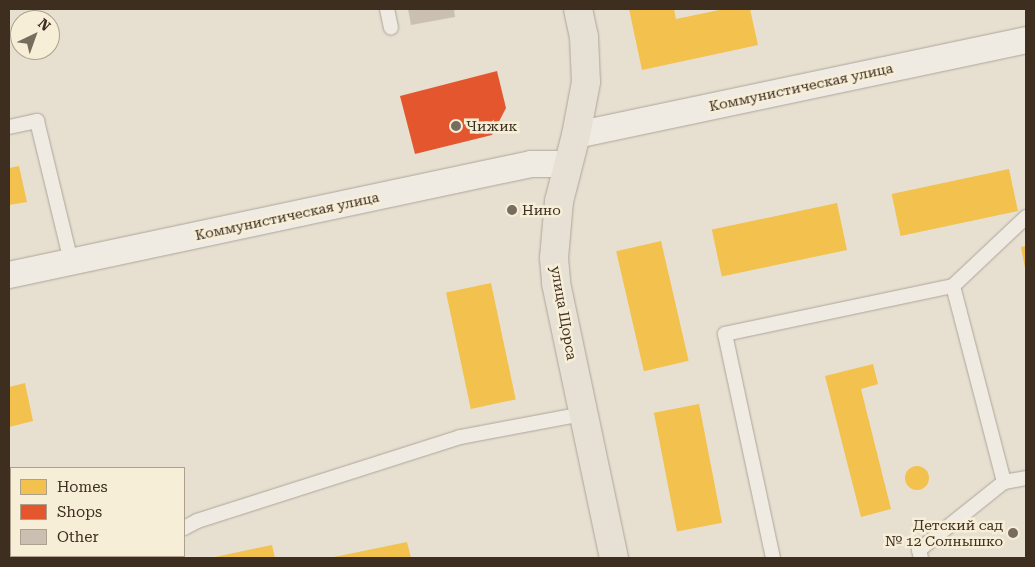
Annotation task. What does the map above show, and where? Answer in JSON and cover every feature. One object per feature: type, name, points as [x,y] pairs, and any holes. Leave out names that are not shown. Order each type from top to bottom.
[{"type":"main road","name":"улица Щорса","points":[[578,9],[584,37],[586,82],[576,135],[567,164],[554,234],[554,258],[556,283],[614,558]]},
{"type":"street","name":"Коммунистическая улица","points":[[576,135],[1026,40]]},
{"type":"street","name":"Коммунистическая улица","points":[[9,275],[531,164],[567,164]]},
{"type":"lane","points":[[388,9],[391,28]]},
{"type":"lane","points":[[9,127],[38,121],[71,262]]},
{"type":"lane","points":[[773,558],[725,334],[953,286],[1026,217]]},
{"type":"lane","points":[[953,286],[1004,482]]},
{"type":"lane","points":[[185,527],[197,521],[460,437],[583,414]]},
{"type":"lane","points":[[921,558],[919,550],[1004,482],[1026,478]]},
{"type":"building: Homes","points":[[629,9],[674,9],[676,19],[724,9],[750,9],[758,45],[642,70]]},
{"type":"building: Homes","points":[[19,166],[27,202],[9,205],[9,168]]},
{"type":"building: Homes","points":[[1009,169],[1018,211],[901,236],[892,194]]},
{"type":"building: Homes","points":[[837,203],[847,250],[722,277],[712,230]]},
{"type":"building: Homes","points":[[661,241],[689,361],[644,371],[616,251]]},
{"type":"building: Homes","points":[[1026,246],[1026,268],[1025,268],[1021,247]]},
{"type":"building: Homes","points":[[491,283],[516,399],[471,409],[446,293]]},
{"type":"building: Homes","points":[[873,364],[878,384],[861,389],[891,509],[861,517],[825,376]]},
{"type":"building: Homes","points":[[25,383],[33,421],[9,427],[9,387]]},
{"type":"building: Homes","points":[[699,404],[722,523],[677,532],[654,413]]},
{"type":"building: Homes","points":[[917,466],[922,467],[928,473],[928,483],[922,489],[917,490],[912,489],[906,483],[905,478],[906,473],[912,467]]},
{"type":"building: Homes","points":[[407,542],[411,558],[334,558],[334,557]]},
{"type":"building: Homes","points":[[272,545],[275,558],[215,558],[215,557]]},
{"type":"building: Shops","points":[[497,71],[506,108],[492,135],[415,154],[400,96]]},
{"type":"building: Other","points":[[408,9],[454,9],[455,17],[411,25]]},
{"type":"place","name":"Чижик","points":[[456,126]]},
{"type":"place","name":"Нино","points":[[512,210]]},
{"type":"place","name":"Детский сад № 12 Солнышко","points":[[1013,533]]}]
